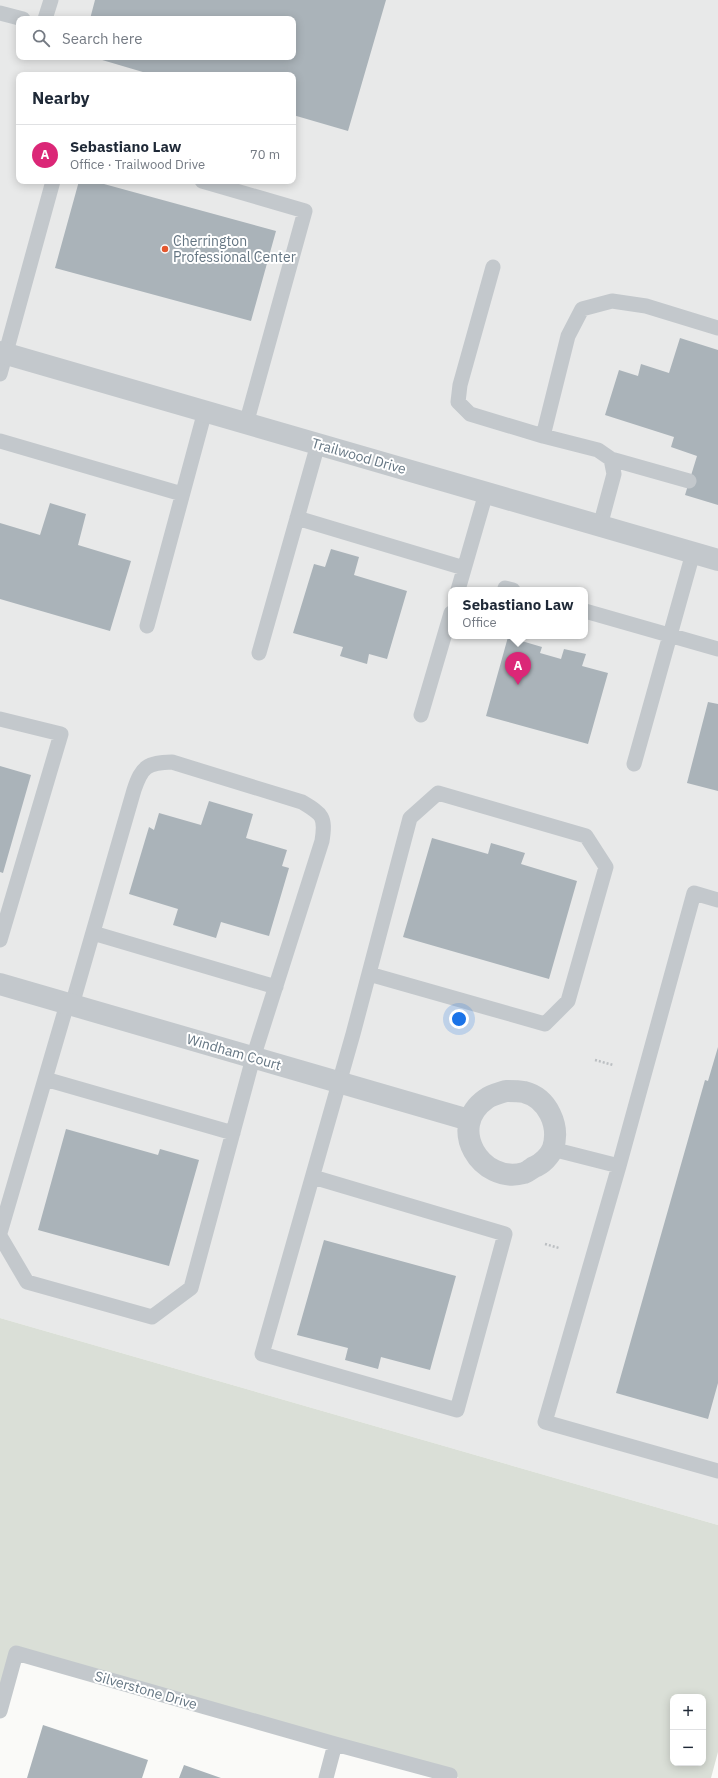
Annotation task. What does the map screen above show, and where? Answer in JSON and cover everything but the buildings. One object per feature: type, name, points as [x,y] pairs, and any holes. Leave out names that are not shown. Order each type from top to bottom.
[{"type":"street","name":"Trailwood Drive","points":[[2,360],[205,411],[718,560]]},
{"type":"street","name":"Windham Court","points":[[0,984],[469,1120]]},
{"type":"street","points":[[506,1091],[525,1092],[540,1100],[551,1115],[555,1133],[552,1149],[541,1164],[524,1173],[510,1174],[492,1170],[476,1157],[469,1139],[469,1120],[473,1112],[487,1098],[506,1091]]},
{"type":"lane","points":[[46,16],[51,0]]},
{"type":"lane","points":[[0,13],[16,17]]},
{"type":"lane","points":[[2,360],[52,184]]},
{"type":"lane","points":[[212,184],[305,211],[246,424]]},
{"type":"lane","points":[[492,267],[460,384],[458,402],[470,414],[542,436],[598,450],[611,459],[690,481]]},
{"type":"lane","points":[[542,436],[568,336],[582,309],[612,301],[646,306],[718,328]]},
{"type":"lane","points":[[147,626],[205,411]]},
{"type":"lane","points":[[0,441],[182,494]]},
{"type":"lane","points":[[259,653],[318,444]]},
{"type":"lane","points":[[600,526],[614,474],[611,459]]},
{"type":"lane","points":[[459,587],[486,493]]},
{"type":"lane","points":[[297,518],[464,568]]},
{"type":"lane","points":[[634,764],[693,553]]},
{"type":"lane","points":[[588,612],[718,649]]},
{"type":"lane","points":[[421,716],[448,623]]},
{"type":"lane","points":[[0,719],[61,734],[0,940]]},
{"type":"lane","points":[[172,762],[302,802],[319,812],[325,825],[322,841],[276,987],[253,1058],[191,1288],[152,1317],[27,1282],[0,1234],[45,1079],[93,933],[140,773],[153,763],[172,762]]},
{"type":"lane","points":[[313,1177],[505,1234],[457,1410],[262,1354],[340,1082],[410,818],[438,793],[586,836],[606,867],[568,1001],[545,1024],[369,974]]},
{"type":"lane","points":[[718,900],[694,893],[619,1166],[545,1422],[718,1470]]},
{"type":"lane","points":[[93,933],[276,987]]},
{"type":"lane","points":[[45,1079],[233,1133]]},
{"type":"lane","points":[[552,1149],[619,1166]]},
{"type":"lane","name":"Silverstone Drive","points":[[0,1711],[16,1653],[335,1744],[450,1775]]},
{"type":"lane","points":[[326,1778],[335,1744]]},
{"type":"path","points":[[595,1060],[613,1065]]},
{"type":"path","points":[[546,1244],[559,1248]]},
{"type":"shaded area","points":[[0,0],[718,0],[718,1525],[0,1318]]},
{"type":"shaded area","points":[[0,1318],[718,1525],[718,1752],[711,1778],[459,1778],[17,1653],[0,1711]]},
{"type":"place","name":"Cherrington Professional Center","points":[[165,249]]},
{"type":"place","name":"Sebastiano Law","points":[[518,685]]}]
